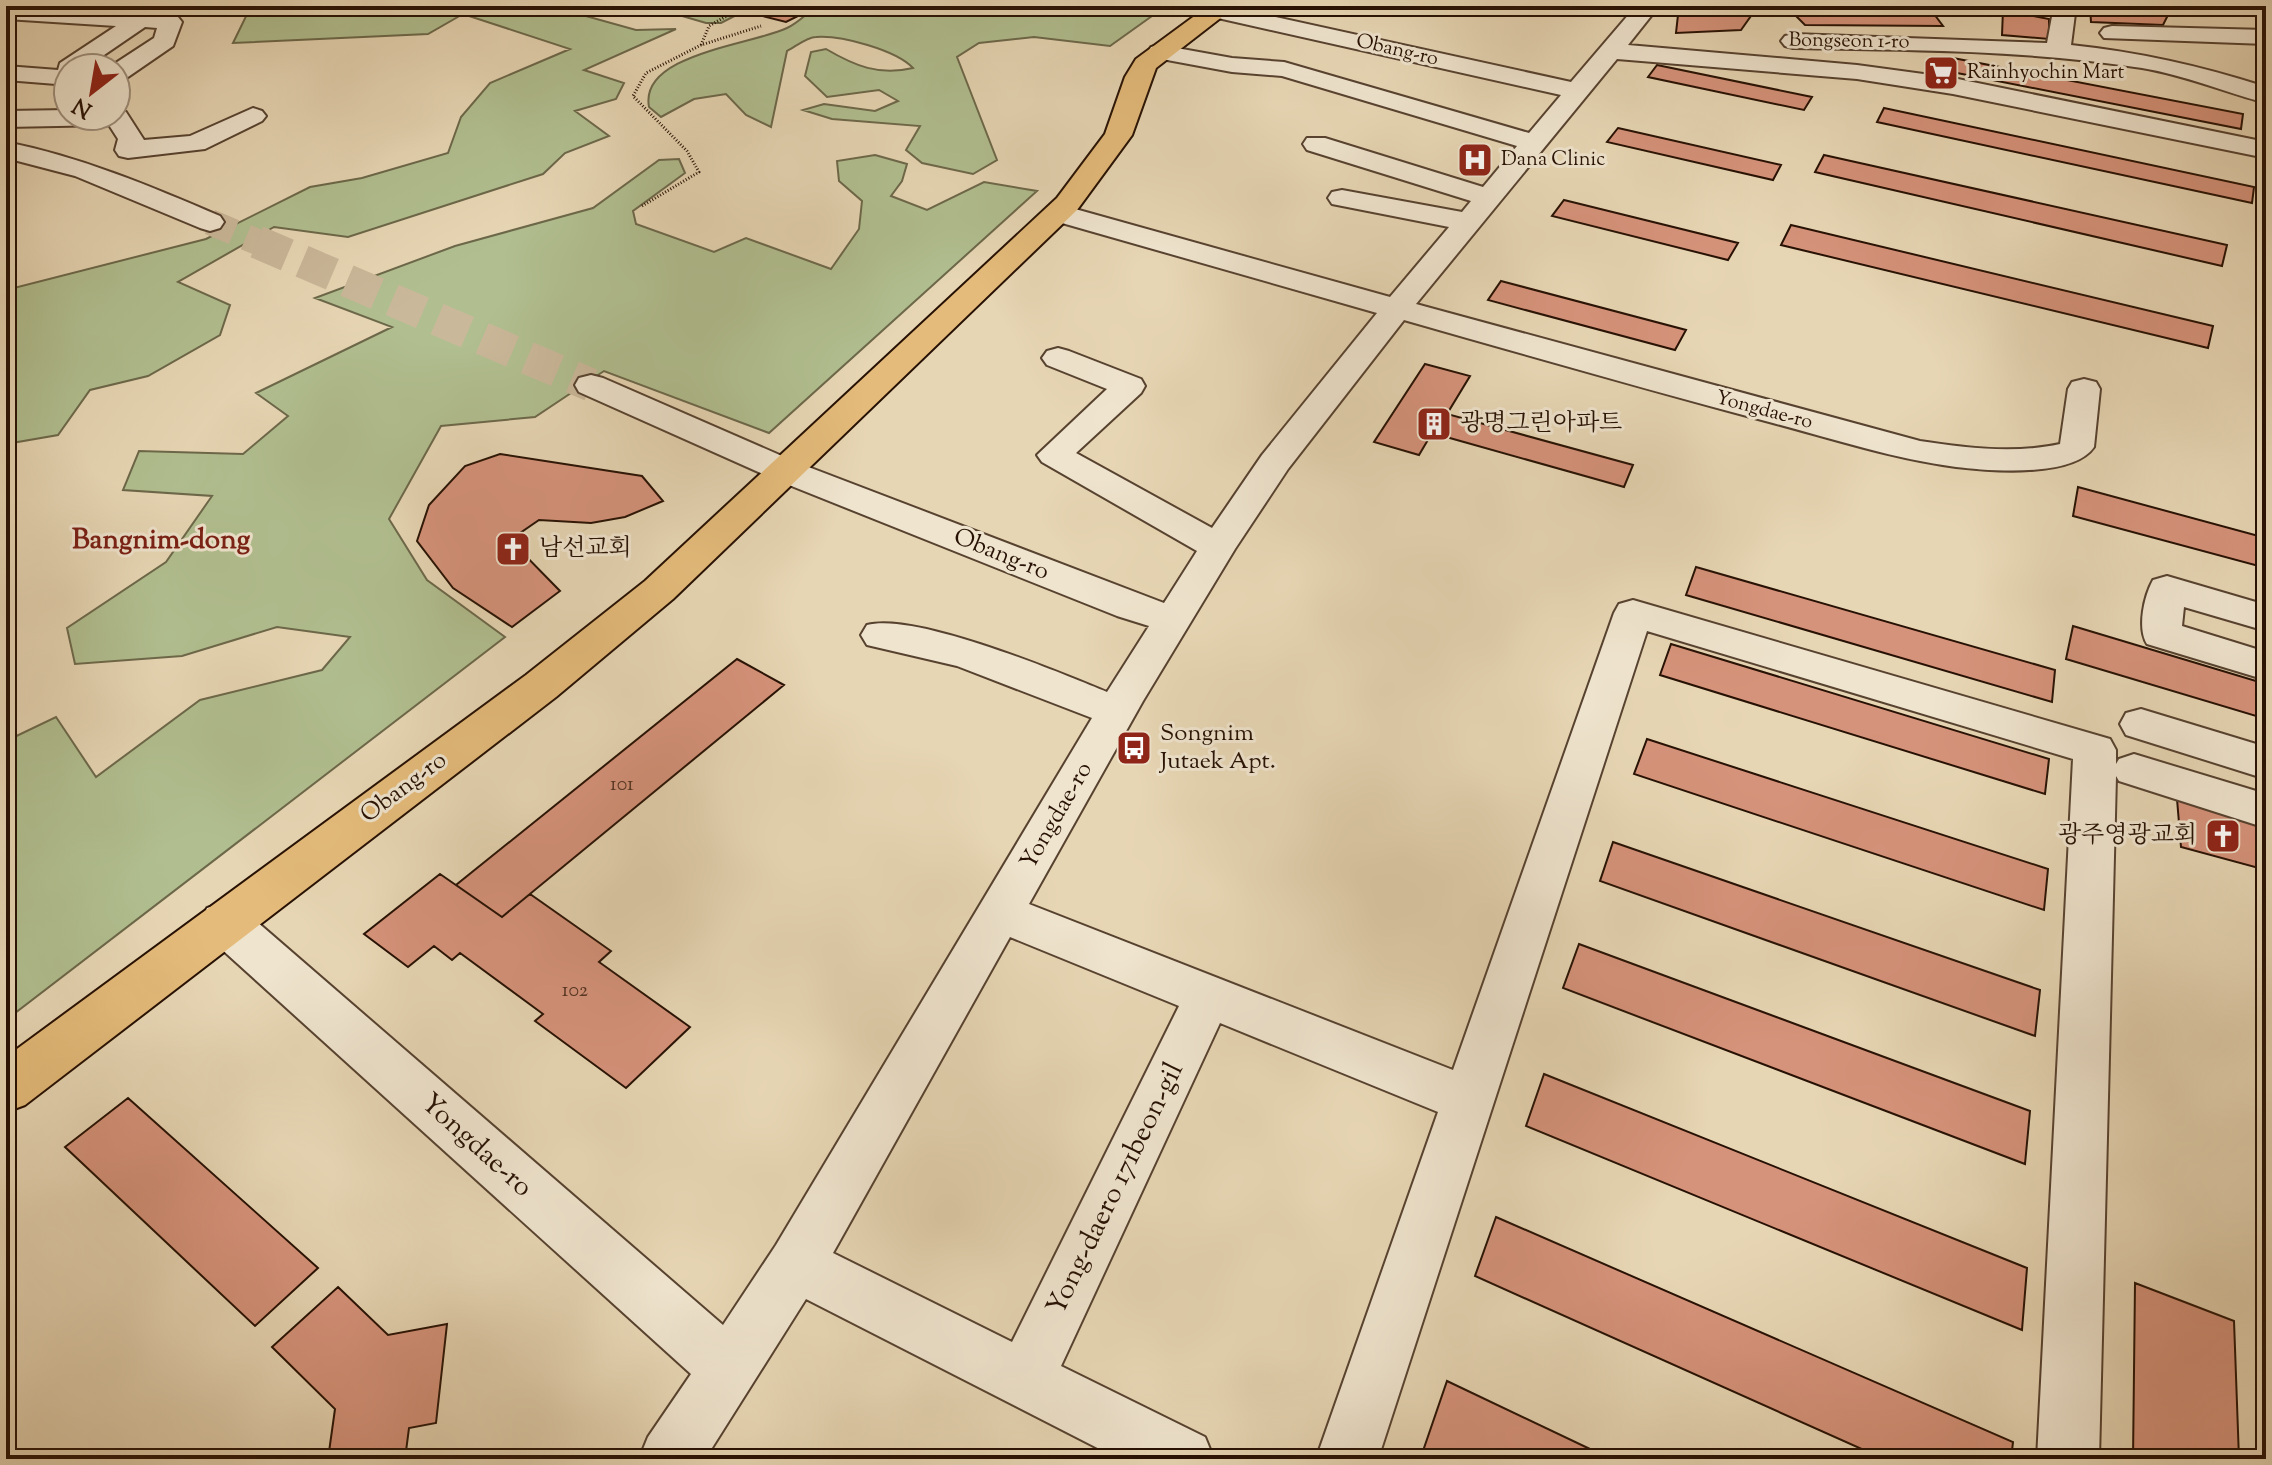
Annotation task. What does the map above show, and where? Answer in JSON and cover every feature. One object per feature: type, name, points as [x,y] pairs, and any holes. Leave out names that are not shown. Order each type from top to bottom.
[{"type":"main road","name":"Obang-ro","points":[[6,1088],[605,635],[659,590],[1058,213],[1118,135],[1145,64],[1220,8]]},
{"type":"street","name":"Yongdae-ro","points":[[670,1459],[796,1264],[1172,619],[1274,463],[1398,307],[1648,6]]},
{"type":"street","points":[[2065,6],[2060,41],[2266,37]]},
{"type":"street","name":"Obang-ro","points":[[1220,8],[1576,91]]},
{"type":"street","points":[[18,37],[61,10]]},
{"type":"street","points":[[6,12],[151,13],[170,22],[167,36],[132,62]]},
{"type":"street","points":[[92,52],[151,13]]},
{"type":"street","name":"Bongseon 1-ro","points":[[1614,45],[2060,41],[2167,66],[2266,95]]},
{"type":"street","points":[[1614,45],[1953,86],[2266,150]]},
{"type":"street","points":[[1160,52],[1232,65],[1271,67],[1534,143]]},
{"type":"street","points":[[6,73],[52,71]]},
{"type":"street","points":[[6,111],[52,79]]},
{"type":"street","points":[[1301,98],[1324,81]]},
{"type":"street","points":[[6,119],[52,115]]},
{"type":"street","points":[[127,132],[131,139],[128,150],[190,145],[231,129],[253,116]]},
{"type":"street","points":[[1316,144],[1479,210]]},
{"type":"street","points":[[6,150],[35,155],[109,179],[210,222]]},
{"type":"street","points":[[6,166],[9,167],[6,176]]},
{"type":"street","points":[[1342,198],[1479,210]]},
{"type":"street","points":[[1058,213],[1398,307]]},
{"type":"street","name":"Yongdae-ro","points":[[1398,307],[1686,390],[1955,458],[1988,460],[2072,452],[2077,447],[2084,389]]},
{"type":"street","points":[[1058,358],[1129,386],[1054,455],[1218,547]]},
{"type":"street","points":[[591,385],[786,471]]},
{"type":"street","name":"Obang-ro","points":[[786,471],[1131,607],[1172,619]]},
{"type":"street","points":[[2266,618],[2167,589],[2161,634],[2266,666]]},
{"type":"street","points":[[1347,1459],[1633,613],[2095,750],[2068,1459]]},
{"type":"street","points":[[881,635],[953,648],[1117,712]]},
{"type":"street","points":[[2141,724],[2266,763]]},
{"type":"street","points":[[2134,770],[2266,811]]},
{"type":"street","points":[[1000,913],[1468,1100]]},
{"type":"street","name":"Yongdae-ro","points":[[224,922],[728,1368]]},
{"type":"street","name":"Yong-daero 171beon-gil","points":[[1024,1381],[1208,997]]},
{"type":"street","points":[[796,1264],[1183,1459]]},
{"type":"path","points":[[701,45],[709,26],[744,6]]},
{"type":"path","points":[[642,206],[699,172],[695,159],[640,108],[633,96],[646,73],[701,45],[761,26]]},
{"type":"green space","points":[[251,6],[550,6],[636,30],[676,29],[584,70],[624,83],[616,99],[575,111],[609,136],[565,153],[543,174],[348,237],[274,227],[178,282],[230,305],[220,335],[148,376],[90,390],[58,435],[6,444],[6,290],[206,239],[310,187],[362,178],[448,153],[461,117],[490,83],[570,49],[463,14],[428,34],[233,43]]},
{"type":"green space","points":[[648,6],[754,6],[721,23],[706,23]]},
{"type":"green space","points":[[794,6],[1166,6],[1110,46],[1034,37],[979,43],[957,57],[997,160],[973,174],[922,163],[906,150],[920,126],[832,119],[803,110],[824,104],[875,111],[898,101],[879,90],[827,97],[805,76],[811,52],[826,49],[868,68],[889,71],[913,68],[894,55],[853,41],[812,37],[787,51],[771,127],[746,115],[726,94],[694,99],[661,117],[649,107],[651,89],[661,75],[701,54],[790,27],[807,14]]},
{"type":"green space","points":[[875,155],[907,164],[902,181],[891,196],[927,210],[984,182],[1037,191],[769,433],[604,371],[535,417],[441,426],[389,519],[427,580],[505,637],[6,1020],[6,741],[56,717],[96,777],[200,700],[322,670],[350,637],[277,627],[182,656],[75,664],[67,628],[166,562],[212,496],[123,490],[139,451],[243,454],[288,416],[256,393],[392,327],[315,298],[455,246],[593,208],[659,160],[679,159],[685,173],[633,211],[636,224],[714,252],[746,238],[831,269],[859,229],[862,201],[839,181],[837,161]]},
{"type":"building","points":[[1569,6],[1559,15],[1528,8]]},
{"type":"building","points":[[1679,6],[1758,6],[1741,30],[1676,33]]},
{"type":"building","points":[[1786,6],[1928,6],[1943,26],[1805,25]]},
{"type":"building","points":[[2090,6],[2124,6],[2169,13],[2163,25],[2091,22]]},
{"type":"building","points":[[784,8],[804,13],[786,22],[766,17]]},
{"type":"building","points":[[2003,10],[2049,19],[2049,39],[2002,35]]},
{"type":"building","points":[[1953,58],[2243,114],[2241,129],[1947,71]]},
{"type":"building","points":[[1657,65],[1812,97],[1804,110],[1648,77]]},
{"type":"building","points":[[1884,108],[2254,187],[2252,203],[1877,122]]},
{"type":"building","points":[[1618,128],[1781,165],[1773,180],[1607,142]]},
{"type":"building","points":[[1824,155],[2227,245],[2222,266],[1815,172]]},
{"type":"building","points":[[1564,200],[1738,243],[1728,260],[1552,216]]},
{"type":"building","points":[[1791,225],[2213,326],[2208,348],[1781,245]]},
{"type":"building","points":[[1501,281],[1686,330],[1675,350],[1488,300]]},
{"type":"building","name":"광명그린아파트","points":[[1425,364],[1470,376],[1447,414],[1633,465],[1624,487],[1432,433],[1419,455],[1374,442]]},
{"type":"building","points":[[500,454],[642,476],[663,501],[625,517],[591,523],[539,520],[510,540],[560,591],[512,627],[453,588],[417,541],[429,505],[465,466]]},
{"type":"building","points":[[2078,487],[2266,538],[2266,568],[2073,516]]},
{"type":"building","points":[[1696,567],[2055,670],[2052,702],[1686,595]]},
{"type":"building","points":[[2073,626],[2266,684],[2266,719],[2066,659]]},
{"type":"building","points":[[1671,644],[2049,759],[2045,794],[1660,675]]},
{"type":"building","points":[[737,659],[784,685],[502,917],[456,885]]},
{"type":"building","points":[[1647,739],[2048,869],[2044,910],[1634,774]]},
{"type":"building","name":"광주영광교회","points":[[2177,799],[2266,826],[2266,870],[2181,847]]},
{"type":"building","points":[[1613,842],[2040,990],[2035,1036],[1600,881]]},
{"type":"building","points":[[440,874],[502,917],[530,894],[611,951],[599,962],[690,1027],[626,1088],[535,1021],[543,1014],[460,953],[452,960],[434,946],[408,967],[364,934]]},
{"type":"building","points":[[1579,944],[2030,1111],[2025,1164],[1563,988]]},
{"type":"building","points":[[1544,1074],[2027,1268],[2022,1330],[1526,1126]]},
{"type":"building","points":[[128,1098],[318,1268],[255,1326],[65,1147]]},
{"type":"building","points":[[1496,1217],[2013,1442],[2011,1459],[1884,1459],[1475,1276]]},
{"type":"building","points":[[2135,1283],[2234,1321],[2239,1459],[2133,1459]]},
{"type":"building","points":[[338,1287],[388,1335],[447,1324],[436,1423],[409,1428],[405,1459],[328,1459],[335,1409],[272,1347]]},
{"type":"building","points":[[1447,1381],[1611,1459],[1441,1459],[1423,1451]]},
{"type":"tunnel","points":[[210,222],[262,244]]},
{"type":"tunnel","points":[[257,242],[591,385]]},
{"type":"place","name":"Rainhyochin Mart","points":[[1941,73]]},
{"type":"place","name":"Dana Clinic","points":[[1475,160]]},
{"type":"place","name":"광명그린아파트","points":[[1434,424]]},
{"type":"place","name":"남선교회","points":[[513,549]]},
{"type":"place","name":"Songnim Jutaek Apt.","points":[[1134,748]]},
{"type":"place","name":"광주영광교회","points":[[2223,836]]},
{"type":"district","name":"Bangnim-dong","points":[[161,541]]}]
